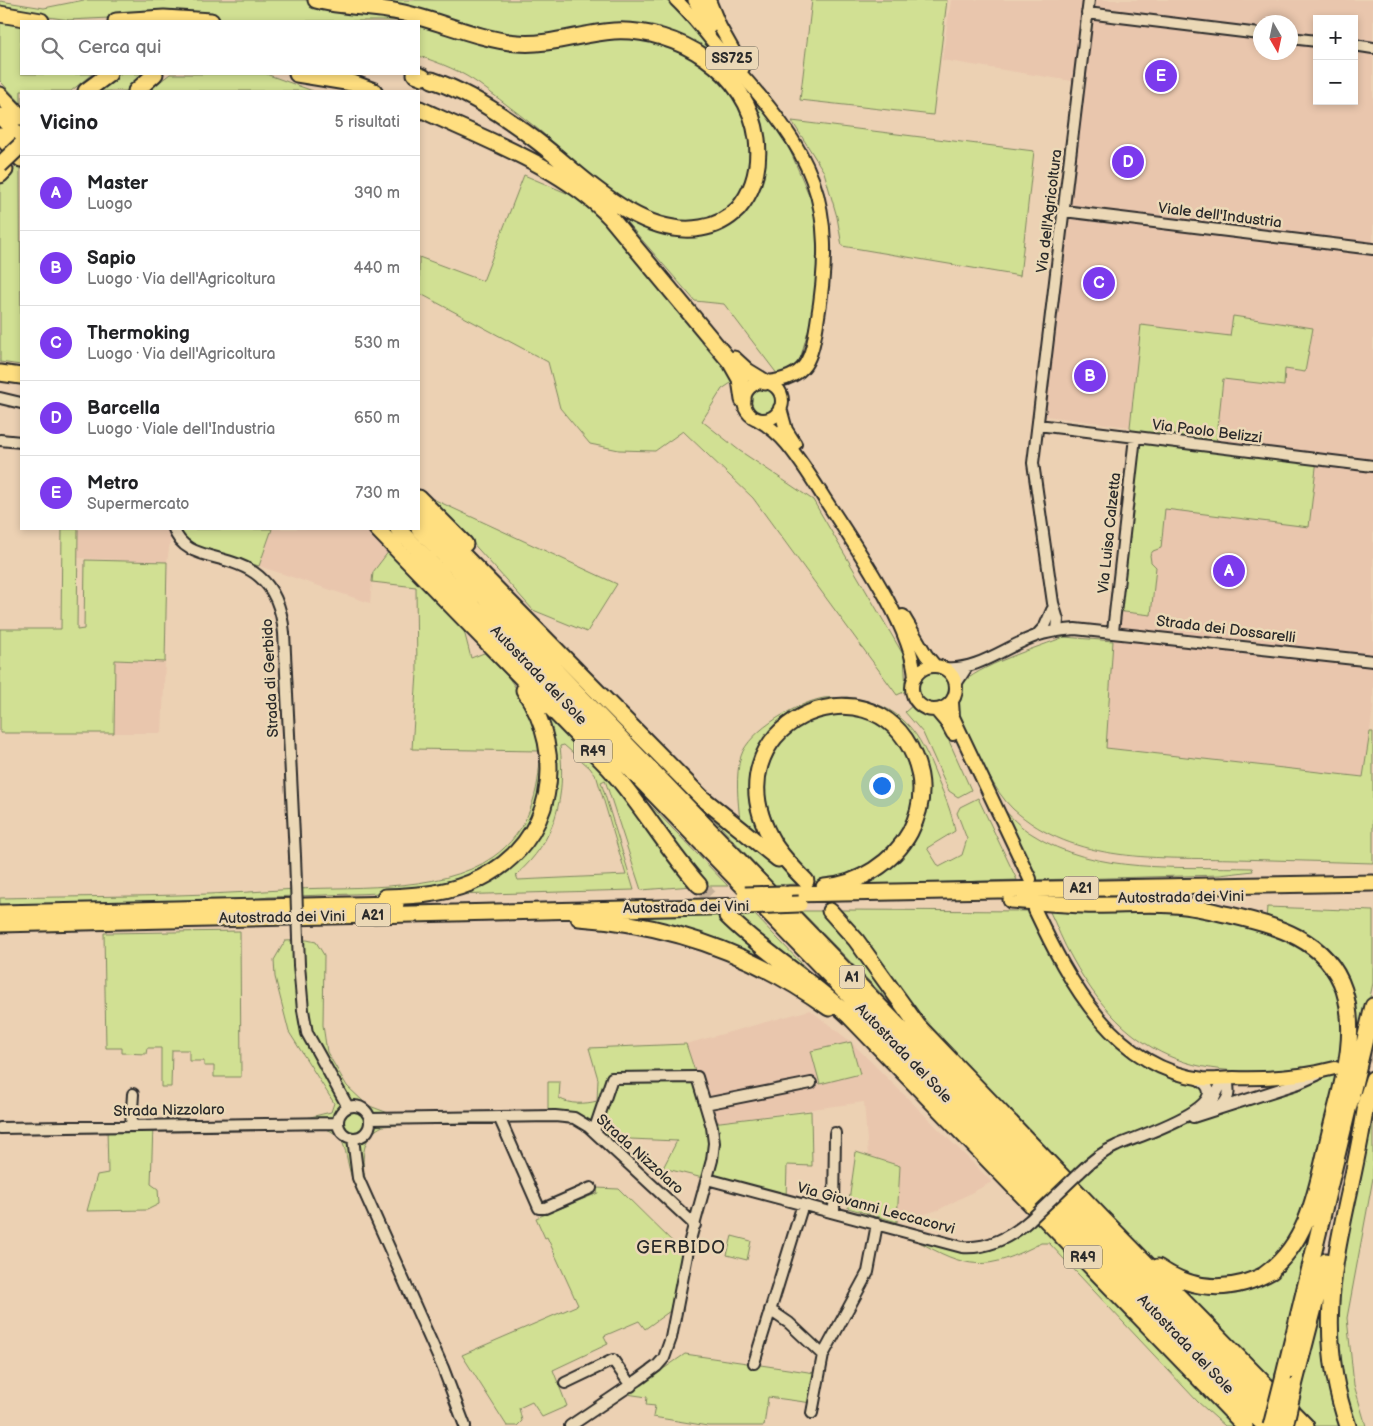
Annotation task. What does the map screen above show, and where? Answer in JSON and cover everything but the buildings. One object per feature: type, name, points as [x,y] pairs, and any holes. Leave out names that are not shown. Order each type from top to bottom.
[{"type":"highway","points":[[316,0],[400,12],[516,43],[556,42],[586,34],[615,31],[638,32],[663,37],[699,52],[722,71],[746,106],[756,134],[757,169],[749,193],[734,212],[721,221],[705,227],[675,228],[640,217],[573,170],[535,139],[500,116],[423,77]]},
{"type":"highway","name":"SS725","points":[[696,0],[710,26]]},
{"type":"highway","points":[[0,14],[35,20]]},
{"type":"highway","points":[[132,20],[164,18],[195,20]]},
{"type":"highway","points":[[77,90],[96,75]]},
{"type":"highway","points":[[87,90],[108,75]]},
{"type":"highway","points":[[137,90],[154,75]]},
{"type":"highway","points":[[303,75],[352,83]]},
{"type":"highway","points":[[330,75],[371,90]]},
{"type":"highway","points":[[0,95],[20,116]]},
{"type":"highway","points":[[420,109],[564,179],[592,198],[610,217],[731,363],[740,380],[744,400]]},
{"type":"highway","points":[[0,116],[20,137]]},
{"type":"highway","points":[[0,136],[20,158]]},
{"type":"highway","points":[[1,169],[20,146]]},
{"type":"highway","points":[[1,169],[20,156]]},
{"type":"highway","points":[[573,170],[616,216],[736,360],[766,382]]},
{"type":"highway","points":[[0,365],[20,368]]},
{"type":"highway","points":[[0,372],[20,376]]},
{"type":"highway","points":[[420,499],[461,539],[575,669]]},
{"type":"highway","points":[[420,516],[464,556],[701,797],[764,847],[804,882],[780,853],[764,824],[756,790],[760,764],[772,740],[788,724],[799,717],[830,707],[865,710],[886,721],[911,749],[919,768],[921,784],[920,802],[914,823],[902,845],[894,854],[862,876],[827,887],[790,896],[742,899]]},
{"type":"highway","name":"R49","points":[[378,530],[609,768],[632,796],[671,853],[699,885]]},
{"type":"highway","name":"Autostrada del Sole","points":[[399,530],[1265,1426]]},
{"type":"highway","name":"Autostrada del Sole","points":[[420,530],[1285,1426]]},
{"type":"highway","points":[[326,905],[380,897],[427,895],[470,883],[501,866],[519,849],[536,824],[546,801],[550,776],[549,750],[542,724],[522,686],[474,629]]},
{"type":"highway","name":"Autostrada dei Vini","points":[[0,924],[450,913],[790,896],[1373,883]]},
{"type":"highway","name":"Autostrada dei Vini","points":[[790,896],[1011,900],[1373,893]]},
{"type":"highway","name":"Autostrada dei Vini","points":[[0,913],[326,905],[742,899]]},
{"type":"highway","points":[[1011,900],[1084,905],[1176,905],[1270,924],[1296,935],[1322,954],[1334,971],[1343,990],[1348,1010],[1349,1032],[1346,1069],[1305,1225],[1291,1250],[1279,1264],[1264,1275]]},
{"type":"highway","name":"R49","points":[[830,911],[856,940],[918,1026],[1102,1218],[1306,1426]]},
{"type":"highway","points":[[450,913],[550,917],[629,923],[694,938],[720,947],[779,975],[819,1001],[852,1027],[920,1089]]},
{"type":"highway","name":"R49","points":[[727,916],[749,937],[816,985],[838,1005],[1245,1426]]},
{"type":"highway","points":[[1272,1426],[1289,1380],[1360,1097],[1373,1006]]},
{"type":"highway","points":[[1102,1218],[1155,1265],[1175,1278],[1192,1285],[1224,1287],[1251,1281],[1264,1275],[1287,1260],[1306,1232],[1336,1139],[1360,1097],[1373,1079]]},
{"type":"highway","points":[[1348,1426],[1332,1368],[1330,1298],[1343,1218],[1363,1132],[1360,1097]]},
{"type":"highway","points":[[1285,1426],[1289,1380]]},
{"type":"main road","points":[[676,0],[755,89],[801,152],[815,186],[823,218],[826,252],[823,286],[812,350],[805,368],[781,406],[770,418],[755,418]]},
{"type":"main road","points":[[709,0],[720,27],[755,89]]},
{"type":"main road","name":"SS725","points":[[710,26],[755,89]]},
{"type":"main road","points":[[766,382],[777,389],[786,430],[871,557],[916,638],[940,667],[954,678],[956,684],[952,702],[953,717],[1026,879],[947,722],[936,710],[927,708],[916,701],[913,692],[915,678],[913,659],[900,628],[857,548],[788,445],[767,424],[749,414],[744,400],[748,388],[758,382],[785,380],[805,368]]},
{"type":"main road","points":[[915,678],[923,668],[940,667]]},
{"type":"main road","points":[[936,710],[952,702]]},
{"type":"main road","points":[[1227,1078],[1163,1059],[1144,1048],[1123,1032],[1104,1013],[1079,980],[1039,910],[1066,973],[1105,1025],[1149,1061],[1171,1071],[1205,1080],[1280,1078],[1329,1069]]},
{"type":"street","name":"Via dell'Agricoltura","points":[[1038,425],[1089,0]]},
{"type":"street","points":[[1087,13],[1253,33]]},
{"type":"street","points":[[1298,39],[1313,41]]},
{"type":"street","points":[[1358,46],[1373,48]]},
{"type":"street","name":"Viale dell'Industria","points":[[1064,211],[1373,249]]},
{"type":"street","points":[[0,398],[20,403]]},
{"type":"street","points":[[1038,425],[1033,463],[1057,630]]},
{"type":"street","name":"Via Paolo Belizzi","points":[[1038,425],[1373,466]]},
{"type":"street","name":"Via Luisa Calzetta","points":[[1113,631],[1135,437]]},
{"type":"street","points":[[0,440],[20,442]]},
{"type":"street","name":"Strada di Gerbido","points":[[175,530],[182,543],[192,549],[250,569],[267,583],[279,603],[284,641],[302,1010],[307,1033],[348,1107]]},
{"type":"street","points":[[1054,608],[1075,629]]},
{"type":"street","points":[[1036,636],[1054,608]]},
{"type":"street","name":"Strada dei Dossarelli","points":[[967,667],[1036,636],[1057,630],[1075,629],[1113,631],[1373,661]]},
{"type":"street","points":[[940,667],[967,667]]},
{"type":"street","points":[[956,684],[967,667]]},
{"type":"street","points":[[1182,1118],[1214,1111],[1300,1084],[1329,1069]]},
{"type":"street","points":[[570,1426],[658,1366],[664,1358],[714,1143],[705,1104],[696,1077],[612,1078],[594,1131]]},
{"type":"street","points":[[1182,1118],[1202,1107],[1208,1096],[1205,1084],[1194,1077]]},
{"type":"street","points":[[1182,1118],[1209,1106],[1216,1098],[1220,1085],[1227,1078]]},
{"type":"street","points":[[1214,1111],[1226,1102],[1230,1094],[1227,1078]]},
{"type":"street","points":[[705,1104],[811,1082]]},
{"type":"street","points":[[132,1126],[134,1094]]},
{"type":"street","points":[[348,1107],[359,1107],[364,1110],[370,1119],[367,1130],[363,1135],[353,1138],[342,1133],[338,1123],[342,1111],[348,1107]]},
{"type":"street","name":"Strada Nizzolaro","points":[[370,1119],[555,1116],[574,1118],[594,1131],[695,1225]]},
{"type":"street","points":[[499,1117],[539,1208],[545,1208],[591,1188]]},
{"type":"street","name":"Via Giovanni Leccacorvi","points":[[707,1179],[929,1239],[971,1247],[1000,1241],[1018,1231],[1079,1173],[1114,1147],[1182,1118]]},
{"type":"street","name":"Strada Nizzolaro","points":[[0,1128],[338,1123]]},
{"type":"street","points":[[834,1212],[835,1133]]},
{"type":"street","points":[[353,1138],[361,1185],[443,1368],[465,1426]]},
{"type":"street","points":[[754,1363],[803,1204]]},
{"type":"street","points":[[812,1413],[823,1355],[868,1272],[877,1224]]},
{"type":"street","points":[[770,1310],[789,1323],[823,1355]]},
{"type":"street","points":[[565,1383],[613,1360],[630,1386]]},
{"type":"shaded area","points":[[951,0],[1373,0],[1373,708],[1364,777],[1106,748],[1113,631],[1135,437],[1130,427],[1038,415],[1078,82],[942,60]]},
{"type":"shaded area","points":[[77,530],[172,530],[167,562],[77,558]]},
{"type":"shaded area","points":[[272,530],[368,530],[389,551],[373,572],[370,603],[259,566]]},
{"type":"shaded area","points":[[115,660],[165,662],[162,733],[114,733]]},
{"type":"shaded area","points":[[810,1010],[851,1042],[992,1182],[938,1210],[897,1222],[900,1166],[868,1155],[864,1102],[711,1123],[686,1044]]},
{"type":"green space","points":[[84,0],[305,0],[333,8],[392,13],[418,20],[228,20],[170,15],[69,20],[0,10],[0,1],[44,8]]},
{"type":"green space","points":[[331,0],[669,0],[693,24],[726,70],[676,36],[520,40]]},
{"type":"green space","points":[[812,0],[947,0],[933,115],[800,100]]},
{"type":"green space","points":[[0,18],[20,22],[20,75],[91,75],[72,90],[20,90],[20,102],[0,81]]},
{"type":"green space","points":[[420,21],[486,41],[516,46],[548,45],[601,35],[649,38],[673,44],[694,54],[713,68],[730,85],[743,105],[754,138],[755,158],[752,178],[733,210],[718,220],[695,226],[674,226],[655,221],[637,213],[620,202],[540,131],[479,84],[435,61],[420,56]]},
{"type":"green space","points":[[116,75],[149,75],[133,90],[94,90]]},
{"type":"green space","points":[[169,75],[269,75],[310,90],[149,90]]},
{"type":"green space","points":[[757,103],[786,141],[815,209],[820,255],[813,313],[799,363],[778,375],[724,304],[695,301],[617,211],[679,234],[750,199],[750,108]]},
{"type":"green space","points":[[792,121],[1034,151],[1020,276],[842,246],[837,217],[824,172]]},
{"type":"green space","points":[[20,163],[20,365],[0,362],[0,181]]},
{"type":"green space","points":[[524,175],[576,197],[594,208],[723,363],[734,381],[722,389],[702,421],[740,451],[813,500],[904,656],[906,691],[897,695],[753,498],[683,431],[655,451],[619,450],[590,444],[560,408],[548,362],[420,294],[420,257],[483,281]]},
{"type":"green space","points":[[1233,316],[1313,328],[1305,372],[1285,369],[1284,386],[1223,379],[1216,446],[1317,459],[1309,527],[1165,509],[1161,548],[1153,551],[1150,555],[1151,562],[1156,567],[1151,615],[1116,611],[1135,437],[1130,427],[1141,325],[1230,336]]},
{"type":"green space","points":[[763,386],[773,390],[777,400],[773,410],[763,414],[753,410],[749,400],[753,390]]},
{"type":"green space","points":[[433,499],[617,584],[587,632],[533,610]]},
{"type":"green space","points":[[62,530],[78,530],[77,630],[84,629],[85,560],[167,562],[165,662],[115,660],[114,733],[0,733],[0,629],[61,629]]},
{"type":"green space","points":[[175,530],[272,530],[259,566],[192,548]]},
{"type":"green space","points":[[389,551],[463,627],[471,658],[484,653],[508,677],[528,705],[544,746],[538,809],[514,849],[477,875],[410,892],[268,897],[242,901],[0,905],[0,898],[210,894],[419,883],[471,869],[493,857],[505,847],[516,836],[530,810],[538,781],[540,751],[412,749],[417,673],[416,587],[372,582],[373,572]]},
{"type":"green space","points":[[1064,637],[1113,641],[1106,748],[1363,777],[1370,732],[1373,732],[1373,863],[1148,857],[1119,854],[1091,849],[1063,840],[1037,827],[1013,809],[993,784],[962,723],[958,697],[962,685],[979,671]]},
{"type":"green space","points":[[934,673],[945,677],[949,688],[945,699],[934,703],[923,699],[919,688],[923,677]]},
{"type":"green space","points":[[847,697],[882,706],[895,714],[916,734],[924,747],[946,799],[955,831],[927,848],[939,867],[962,855],[967,839],[957,813],[960,807],[978,798],[1017,880],[862,885],[862,882],[887,864],[926,786],[889,720],[816,707],[756,767],[768,841],[740,821],[738,771],[741,756],[746,746],[764,727],[789,711],[824,698]]},
{"type":"green space","points":[[540,705],[615,785],[674,867],[692,886],[641,890],[605,780],[601,782],[634,890],[451,895],[492,875],[547,807]],"holes":[[[564,745],[590,768],[597,778],[626,875],[518,880],[516,875],[530,862],[541,847],[555,817],[561,783],[560,746]]]},
{"type":"green space","points":[[913,705],[924,708],[940,721],[971,790],[958,797],[949,791],[923,733],[905,712]]},
{"type":"green space","points":[[822,713],[863,715],[899,738],[918,783],[905,834],[876,864],[831,881],[811,882],[781,848],[760,783],[784,733]]},
{"type":"green space","points":[[625,779],[728,886],[705,886]]},
{"type":"green space","points":[[1001,806],[1019,825],[1032,834],[1056,847],[1083,856],[1139,866],[1252,868],[1253,871],[1220,875],[1033,880]]},
{"type":"green space","points":[[705,810],[777,863],[796,884],[775,885]]},
{"type":"green space","points":[[1267,907],[1373,911],[1373,983],[1363,1030],[1354,1057],[1342,977],[1266,920]]},
{"type":"green space","points":[[841,910],[1030,911],[1110,1036],[1201,1084],[1205,1094],[1200,1106],[1114,1141],[1093,1153],[1068,1174],[919,1013]]},
{"type":"green space","points":[[1049,910],[1183,914],[1276,931],[1313,954],[1340,994],[1344,1050],[1341,1061],[1297,1068],[1256,1071],[1219,1069],[1185,1062],[1153,1048],[1124,1027],[1097,997],[1069,952]]},
{"type":"green space","points":[[801,911],[825,911],[845,934],[902,1015]]},
{"type":"green space","points":[[716,913],[745,943],[787,973],[725,942],[692,931],[628,918],[628,915]]},
{"type":"green space","points":[[753,913],[829,992],[731,914]]},
{"type":"green space","points":[[240,931],[241,1077],[214,1077],[214,1066],[204,1066],[204,1061],[189,1061],[189,1050],[172,1050],[171,1087],[161,1087],[161,1048],[147,1048],[146,1054],[122,1053],[122,1048],[106,1048],[104,933]]},
{"type":"green space","points":[[307,940],[316,942],[324,955],[323,1025],[327,1052],[347,1086],[367,1105],[391,1114],[491,1117],[383,1126],[372,1133],[366,1143],[364,1168],[375,1220],[354,1184],[342,1141],[331,1131],[306,1122],[306,1118],[331,1112],[334,1103],[289,1032],[275,977],[274,960],[285,941]]},
{"type":"green space","points":[[851,1042],[860,1074],[820,1084],[811,1051]]},
{"type":"green space","points":[[686,1044],[712,1123],[811,1111],[812,1166],[787,1165],[786,1199],[663,1168],[677,1141],[607,1138],[590,1124],[548,1113],[548,1082],[560,1082],[559,1098],[568,1102],[588,1103],[597,1101],[598,1079],[589,1048]]},
{"type":"green space","points":[[1339,1073],[1302,1222],[1290,1246],[1252,1276],[1207,1284],[1158,1263],[1076,1182],[1096,1164],[1115,1151],[1163,1131]]},
{"type":"green space","points":[[1373,1112],[1373,1178],[1347,1318],[1354,1385],[1366,1426],[1351,1426],[1333,1326],[1357,1170]]},
{"type":"green space","points":[[153,1126],[151,1184],[158,1189],[159,1204],[147,1210],[87,1211],[97,1175],[108,1173],[107,1127]]},
{"type":"green space","points":[[856,1152],[900,1166],[897,1222],[848,1208]]},
{"type":"green space","points":[[596,1188],[619,1189],[682,1251],[670,1311],[645,1329],[639,1321],[604,1336],[608,1344],[553,1370],[567,1406],[542,1417],[532,1402],[519,1408],[522,1421],[517,1426],[507,1426],[462,1355],[578,1305],[547,1237],[545,1238],[536,1218],[598,1193]]},
{"type":"green space","points":[[1038,1220],[1080,1268],[1234,1426],[1225,1426],[1198,1402],[1049,1243],[1041,1243],[1006,1259],[977,1264],[949,1257],[914,1239],[995,1247],[1018,1237]]},
{"type":"green space","points":[[1310,1235],[1301,1284],[1329,1272],[1343,1426],[1309,1426],[1177,1285],[1198,1293],[1217,1295],[1236,1294],[1254,1288],[1270,1279],[1285,1267]]},
{"type":"green space","points":[[732,1236],[751,1241],[747,1260],[727,1255]]},
{"type":"green space","points":[[685,1354],[822,1374],[812,1403],[768,1397],[764,1426],[708,1426],[653,1417],[655,1406],[646,1405],[647,1397],[627,1394]]},
{"type":"tunnel","points":[[699,885],[725,913]]},
{"type":"tunnel","points":[[1352,1063],[1373,1057]]},
{"type":"place","name":"Metro","points":[[1161,76]]},
{"type":"place","name":"Barcella","points":[[1128,162]]},
{"type":"place","name":"Thermoking","points":[[1099,283]]},
{"type":"place","name":"Sapio","points":[[1090,376]]},
{"type":"place","name":"Master","points":[[1229,571]]},
{"type":"district","name":"GERBIDO","points":[[681,1247]]}]
